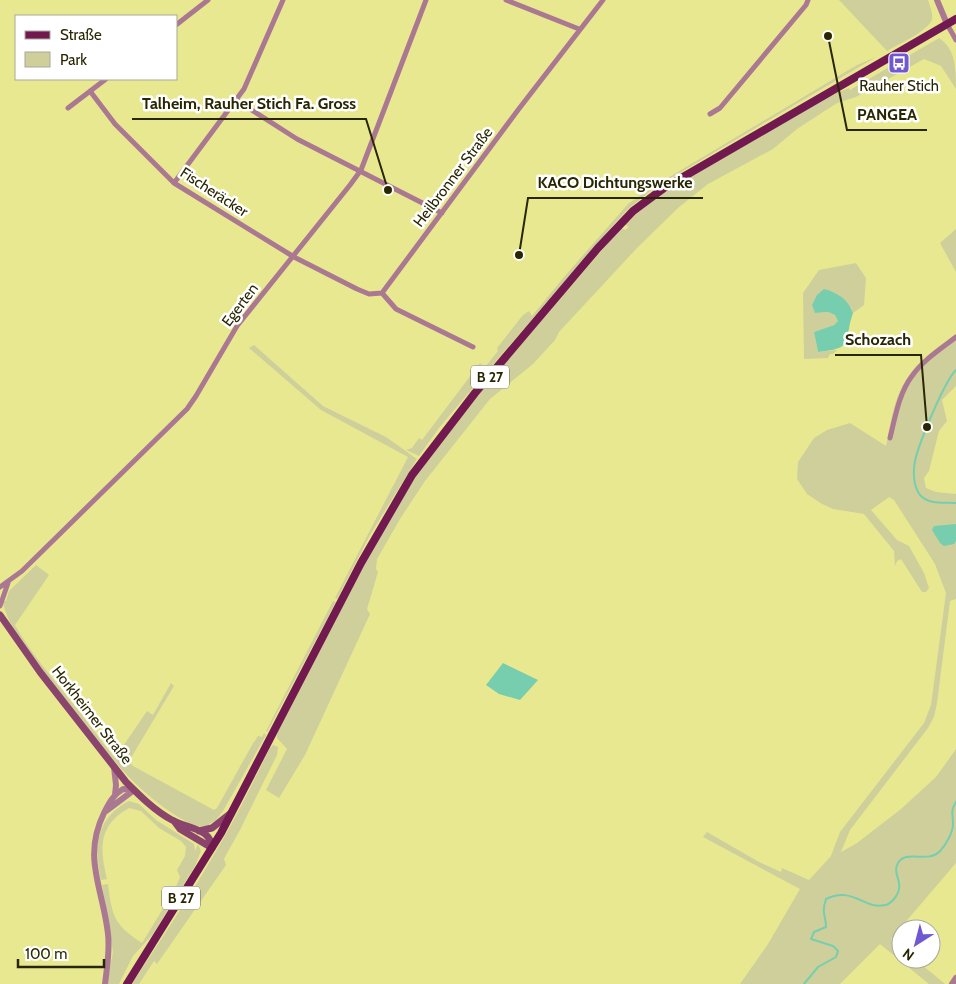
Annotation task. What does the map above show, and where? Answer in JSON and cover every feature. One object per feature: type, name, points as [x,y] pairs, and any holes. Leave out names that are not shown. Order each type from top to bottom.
[{"type":"main road","name":"B 27","points":[[129,981],[212,848],[361,563],[412,475],[475,393],[610,234],[643,202],[664,188],[956,19]]},
{"type":"main road","name":"Horkheimer Straße","points":[[0,615],[14,637],[114,767],[134,790],[148,803],[174,821],[199,831]]},
{"type":"main road","points":[[199,831],[212,828],[232,812]]},
{"type":"main road","name":"Horkheimer Straße","points":[[174,821],[180,829],[212,848]]},
{"type":"main road","points":[[199,831],[209,838],[212,848]]},
{"type":"street","points":[[178,23],[208,0]]},
{"type":"street","points":[[174,184],[244,89],[283,0]]},
{"type":"street","name":"Egerten","points":[[0,587],[22,571],[187,408],[237,326],[294,258],[361,170],[426,0]]},
{"type":"street","points":[[506,0],[579,29]]},
{"type":"street","name":"Heilbronner Straße","points":[[382,292],[579,29],[603,0]]},
{"type":"street","points":[[710,114],[720,108],[806,5],[808,0]]},
{"type":"street","points":[[937,0],[956,40]]},
{"type":"street","points":[[68,108],[105,80]]},
{"type":"street","name":"Fischeräcker","points":[[90,91],[116,124],[174,184],[294,258]]},
{"type":"street","points":[[236,100],[297,139],[442,213]]},
{"type":"street","points":[[294,258],[369,294],[382,292],[396,309],[473,347]]},
{"type":"street","points":[[890,438],[900,401],[912,375],[956,337]]},
{"type":"street","points":[[0,606],[9,581]]},
{"type":"street","points":[[114,767],[115,795]]},
{"type":"street","points":[[105,984],[109,956],[109,936],[94,858],[95,836],[105,812],[115,795],[123,789],[134,790]]},
{"type":"street","points":[[105,812],[134,790]]},
{"type":"street","points":[[952,984],[956,978]]},
{"type":"green space","points":[[839,0],[928,0],[932,19],[926,28],[887,51]]},
{"type":"green space","points":[[939,38],[949,48],[954,60],[956,89],[941,66],[924,59],[856,97],[837,103],[797,129],[773,149],[708,184],[678,208],[637,248],[559,332],[555,340],[533,364],[490,399],[425,481],[377,559],[376,569],[378,572],[367,609],[370,614],[305,755],[279,798],[266,790],[287,749],[277,738],[277,734],[380,534],[416,475],[479,394],[621,228],[625,230],[629,227],[624,224],[658,195],[824,98],[849,88],[850,90]]},
{"type":"green space","points":[[876,57],[654,188],[628,209],[489,369],[486,366],[498,351],[497,348],[523,315],[529,311],[532,316],[628,204],[651,188],[857,65]]},
{"type":"green space","points":[[956,229],[956,272],[940,243]]},
{"type":"green space","points":[[856,263],[866,278],[864,305],[853,313],[851,307],[815,313],[828,312],[835,315],[838,321],[834,325],[814,332],[818,352],[837,350],[830,354],[828,358],[804,359],[803,293],[819,270]]},
{"type":"green space","points":[[956,334],[956,386],[942,400],[947,421],[939,431],[929,471],[924,478],[926,488],[936,492],[956,494],[956,599],[950,601],[937,703],[934,717],[928,728],[850,830],[841,852],[857,843],[901,809],[936,777],[956,749],[956,863],[908,919],[891,919],[891,953],[880,944],[840,984],[740,984],[768,944],[800,889],[703,837],[707,832],[759,862],[781,872],[782,868],[809,880],[831,856],[840,832],[924,723],[931,705],[946,593],[935,564],[894,500],[889,497],[871,510],[897,540],[909,546],[924,573],[929,588],[926,592],[922,592],[901,559],[897,561],[895,566],[894,551],[864,514],[833,509],[807,494],[797,479],[798,462],[814,438],[827,430],[850,423],[886,446],[892,415],[903,385],[926,356]]},
{"type":"green space","points":[[254,345],[323,406],[386,437],[417,459],[370,535],[337,599],[335,598],[408,457],[321,410],[249,348]]},
{"type":"green space","points":[[480,363],[488,370],[439,428],[419,456],[406,450],[412,448],[419,438],[422,440]]},
{"type":"green space","points":[[36,565],[49,575],[15,625],[41,664],[115,758],[147,711],[153,715],[171,683],[174,686],[129,761],[133,766],[214,810],[217,808],[258,736],[262,737],[264,733],[266,735],[223,811],[216,820],[209,824],[210,826],[196,826],[184,820],[146,794],[99,742],[21,641],[7,616],[3,601],[6,601],[9,591]]},
{"type":"green space","points":[[333,601],[336,602],[267,732],[266,731]]},
{"type":"green space","points":[[273,745],[278,747],[277,755],[224,859],[226,865],[157,964],[154,961],[139,984],[132,984],[212,858]]},
{"type":"green space","points":[[129,801],[139,804],[156,820],[194,844],[195,851],[198,844],[201,851],[195,866],[153,934],[133,956],[119,984],[107,984],[113,952],[102,885],[108,884],[113,912],[120,925],[142,943],[175,889],[180,877],[177,870],[185,856],[186,847],[181,841],[159,828],[141,811],[129,808],[119,815],[107,829],[104,838],[103,857],[107,879],[101,880],[98,856],[100,834],[110,816]]},
{"type":"green space","points":[[911,969],[927,969],[945,984],[929,984]]},
{"type":"shaded area","points":[[824,289],[842,297],[853,313],[848,337],[843,346],[818,352],[814,332],[834,325],[838,321],[835,315],[828,312],[815,313],[812,305],[817,295]]},
{"type":"shaded area","points":[[956,524],[956,541],[954,544],[944,546],[932,530],[934,526]]},
{"type":"shaded area","points":[[503,663],[538,680],[520,700],[499,694],[486,685]]},
{"type":"waterway","points":[[956,370],[945,387],[927,427],[917,452],[914,474],[916,487],[924,498],[937,502],[956,503]]},
{"type":"waterway","points":[[804,984],[818,967],[836,957],[838,951],[833,946],[811,939],[814,932],[826,927],[824,911],[826,899],[844,895],[878,906],[890,903],[898,893],[899,884],[896,871],[898,863],[906,857],[924,857],[935,855],[940,851],[952,831],[952,810],[956,802]]},
{"type":"place","name":"PANGEA","points":[[828,36]]},
{"type":"place","name":"Rauher Stich","points":[[899,63]]},
{"type":"place","name":"Talheim, Rauher Stich Fa. Gross","points":[[388,190]]},
{"type":"place","name":"KACO Dichtungswerke","points":[[519,255]]},
{"type":"place","name":"Schozach","points":[[927,427]]}]
